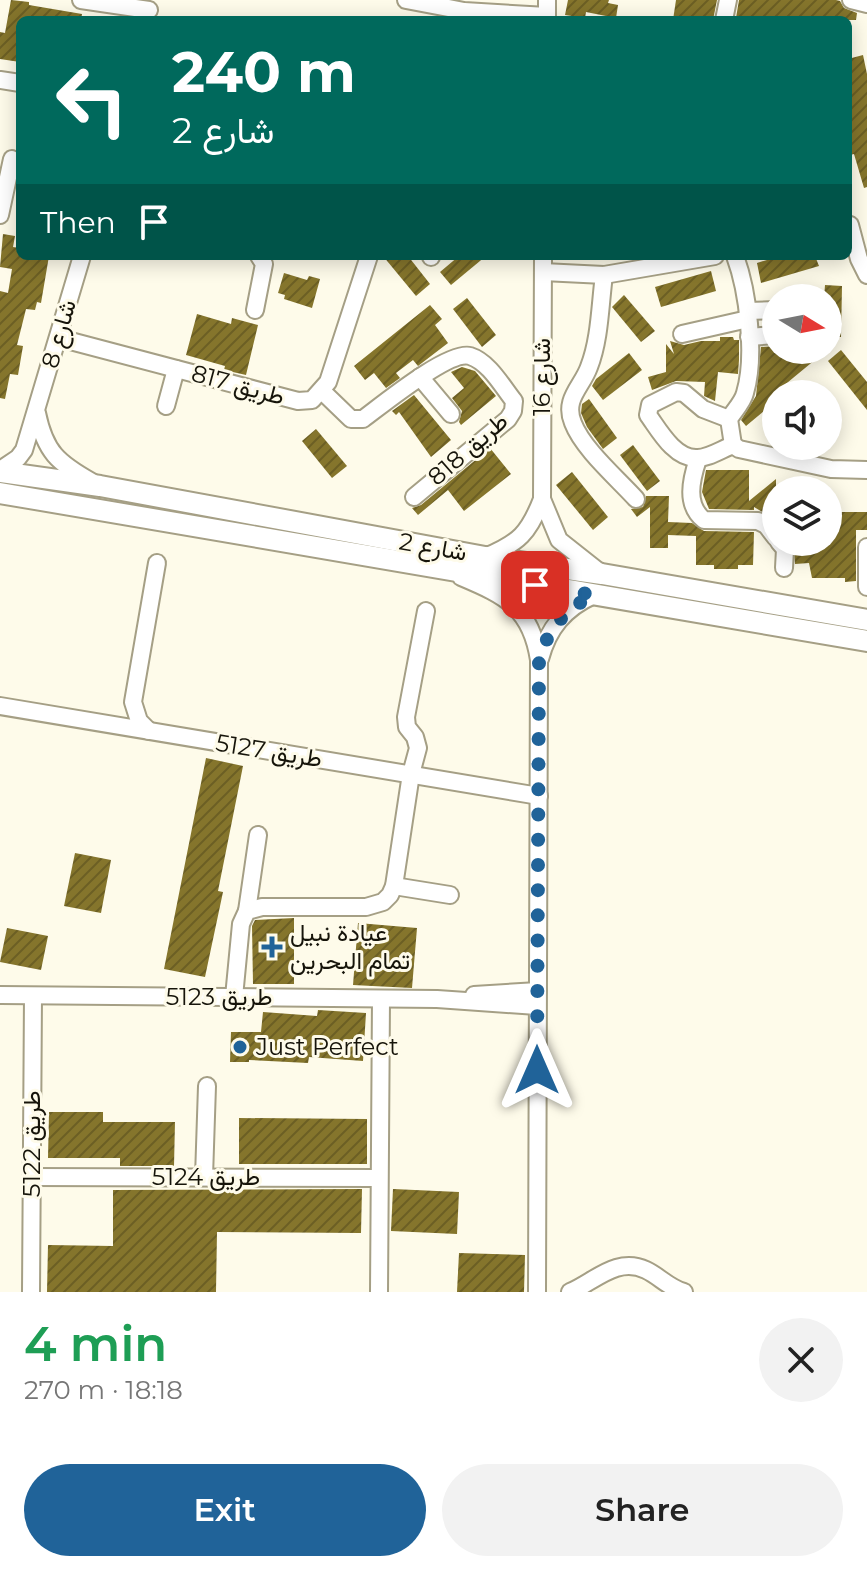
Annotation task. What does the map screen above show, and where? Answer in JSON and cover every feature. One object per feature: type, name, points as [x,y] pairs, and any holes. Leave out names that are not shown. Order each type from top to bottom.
[{"type":"main road","name":"شارع 2","points":[[0,471],[100,486],[485,557],[867,620]]},
{"type":"main road","name":"شارع 2","points":[[0,493],[867,641]]},
{"type":"street","points":[[81,0],[149,10]]},
{"type":"street","points":[[406,0],[438,14],[547,12]]},
{"type":"street","points":[[851,0],[867,4]]},
{"type":"street","points":[[0,215],[11,159]]},
{"type":"street","points":[[852,235],[867,275]]},
{"type":"street","name":"شارع 8","points":[[0,471],[24,450],[81,260]]},
{"type":"street","points":[[255,310],[264,264],[262,260]]},
{"type":"street","name":"طريق 817","points":[[59,338],[298,401],[312,400],[328,382],[368,260]]},
{"type":"street","points":[[737,260],[742,272],[748,322],[749,368],[745,395],[729,419],[733,445],[739,449],[831,469],[867,470]]},
{"type":"street","points":[[543,264],[604,275],[669,261]]},
{"type":"street","name":"شارع 16","points":[[543,264],[542,499],[559,540],[602,574]]},
{"type":"street","points":[[604,275],[595,347],[590,365],[570,402],[571,420],[579,435],[636,499]]},
{"type":"street","points":[[682,334],[748,322],[762,316]]},
{"type":"street","points":[[748,322],[762,328]]},
{"type":"street","name":"طريق 818","points":[[322,391],[357,421],[420,377],[454,358],[467,355],[487,368],[514,401],[513,411],[508,419],[414,497]]},
{"type":"street","points":[[166,406],[176,369]]},
{"type":"street","points":[[420,377],[451,414]]},
{"type":"street","points":[[729,419],[703,409],[684,393],[676,392],[650,405],[648,415],[679,453],[698,459],[733,445]]},
{"type":"street","points":[[37,412],[45,442],[53,454],[69,469],[100,486]]},
{"type":"street","points":[[698,459],[692,477],[691,503],[697,515],[704,520],[762,523]]},
{"type":"street","name":"شارع 16","points":[[485,557],[522,537],[533,522],[542,499]]},
{"type":"street","points":[[867,547],[867,587]]},
{"type":"street","points":[[784,568],[785,556]]},
{"type":"street","points":[[149,731],[136,714],[133,696],[157,563]]},
{"type":"street","points":[[446,570],[497,592],[511,602],[532,629],[539,660],[537,1292]]},
{"type":"street","points":[[539,660],[557,621],[568,610],[594,595]]},
{"type":"street","points":[[247,911],[262,907],[366,907],[383,902],[394,886],[411,774],[418,748],[415,737],[407,727],[406,717],[426,611]]},
{"type":"street","name":"طريق 5127","points":[[0,706],[539,796]]},
{"type":"street","points":[[234,997],[241,924],[247,911],[258,835]]},
{"type":"street","points":[[394,886],[450,895]]},
{"type":"street","name":"طريق 5123","points":[[0,995],[437,999],[465,1003],[538,998]]},
{"type":"street","name":"طريق 5122","points":[[31,1292],[33,996]]},
{"type":"street","points":[[379,1292],[381,999]]},
{"type":"street","points":[[204,1177],[207,1086]]},
{"type":"street","name":"طريق 5124","points":[[32,1177],[379,1178]]},
{"type":"street","points":[[570,1292],[587,1285],[603,1273],[629,1266],[645,1269],[675,1290],[684,1292]]},
{"type":"building","points":[[11,0],[82,14],[16,16],[16,61],[0,59],[0,32],[5,33]]},
{"type":"building","points":[[568,0],[609,0],[608,3],[618,5],[616,16],[586,12],[585,16],[565,15]]},
{"type":"building","points":[[676,0],[717,0],[714,16],[674,16]]},
{"type":"building","points":[[739,0],[836,0],[844,8],[857,13],[856,20],[852,20],[852,16],[736,16]]},
{"type":"building","points":[[863,55],[867,74],[867,187],[864,188],[852,154],[852,58]]},
{"type":"building","points":[[3,234],[15,236],[13,247],[16,247],[16,260],[48,260],[41,303],[37,302],[35,310],[26,309],[17,345],[23,346],[18,375],[10,374],[5,399],[0,398],[0,291],[8,293],[12,269],[0,267]]},
{"type":"building","points":[[386,260],[411,260],[430,284],[416,296]]},
{"type":"building","points":[[454,260],[481,260],[451,285],[440,272]]},
{"type":"building","points":[[767,260],[817,260],[819,266],[761,283],[757,263]]},
{"type":"building","points":[[711,271],[716,291],[661,307],[655,287]]},
{"type":"building","points":[[284,273],[307,280],[309,276],[320,279],[312,308],[284,299],[285,295],[278,293]]},
{"type":"building","points":[[624,295],[655,331],[641,342],[612,307]]},
{"type":"building","points":[[467,298],[496,335],[482,347],[453,309]]},
{"type":"building","points":[[430,305],[442,319],[435,325],[448,343],[418,366],[413,360],[396,373],[400,378],[386,388],[374,373],[365,380],[354,366]]},
{"type":"building","points":[[197,314],[231,324],[232,318],[258,325],[246,375],[186,355]]},
{"type":"building","points":[[720,337],[739,340],[738,374],[718,372],[715,401],[704,396],[705,382],[676,381],[652,390],[648,377],[666,372],[666,344],[674,354],[670,341],[684,345],[720,341]]},
{"type":"building","points":[[761,347],[762,364],[810,364],[791,380],[762,380],[762,413],[746,426],[741,420],[756,396]]},
{"type":"building","points":[[842,351],[867,382],[867,410],[830,364],[842,364]]},
{"type":"building","points":[[629,353],[642,370],[603,400],[592,386],[596,379]]},
{"type":"building","points":[[462,367],[475,371],[496,396],[461,425],[462,411],[452,398],[464,388],[451,372]]},
{"type":"building","points":[[414,395],[451,440],[431,457],[399,412],[396,415],[392,411]]},
{"type":"building","points":[[589,399],[617,438],[603,449],[581,413],[582,404]]},
{"type":"building","points":[[316,429],[347,466],[332,478],[302,441]]},
{"type":"building","points":[[633,445],[660,481],[647,491],[620,455]]},
{"type":"building","points":[[490,448],[511,474],[464,511],[448,490],[418,515],[412,508],[421,505]]},
{"type":"building","points":[[706,470],[749,470],[749,501],[762,490],[762,512],[754,507],[754,510],[709,509],[702,492]]},
{"type":"building","points":[[572,472],[608,517],[593,530],[556,485]]},
{"type":"building","points":[[646,496],[669,496],[668,522],[692,523],[704,531],[754,532],[753,565],[738,565],[738,569],[714,569],[714,565],[696,565],[696,536],[668,535],[668,548],[650,548],[650,507],[637,517],[631,509],[643,507]]},
{"type":"building","points":[[842,512],[867,512],[867,530],[856,530],[856,581],[812,578],[809,563],[795,564],[794,556],[842,556]]},
{"type":"building","points":[[206,758],[243,766],[218,891],[223,892],[205,977],[164,969]]},
{"type":"building","points":[[75,853],[111,860],[101,913],[64,906]]},
{"type":"building","points":[[294,918],[294,984],[253,984],[252,926],[255,920]]},
{"type":"building","points":[[358,923],[417,928],[412,988],[353,985]]},
{"type":"building","points":[[7,928],[48,936],[41,970],[0,962]]},
{"type":"building","points":[[318,1010],[366,1013],[363,1061],[309,1057],[308,1063],[230,1062],[231,1032],[261,1032],[263,1012],[317,1016]]},
{"type":"building","points":[[49,1112],[103,1112],[103,1122],[175,1122],[174,1166],[120,1166],[120,1158],[48,1158]]},
{"type":"building","points":[[239,1118],[367,1119],[367,1164],[239,1164]]},
{"type":"building","points":[[362,1189],[361,1233],[217,1232],[216,1292],[47,1292],[48,1245],[113,1246],[113,1190]]},
{"type":"building","points":[[393,1189],[459,1192],[457,1234],[391,1231]]},
{"type":"building","points":[[459,1253],[525,1255],[524,1292],[457,1292]]},
{"type":"place","name":"عيادة نبيل تمام البحرين","points":[[272,947]]},
{"type":"place","name":"Just Perfect","points":[[240,1047]]},
{"type":"route","points":[[535,585],[594,595],[568,610],[557,621],[539,660],[537,1070]]}]
